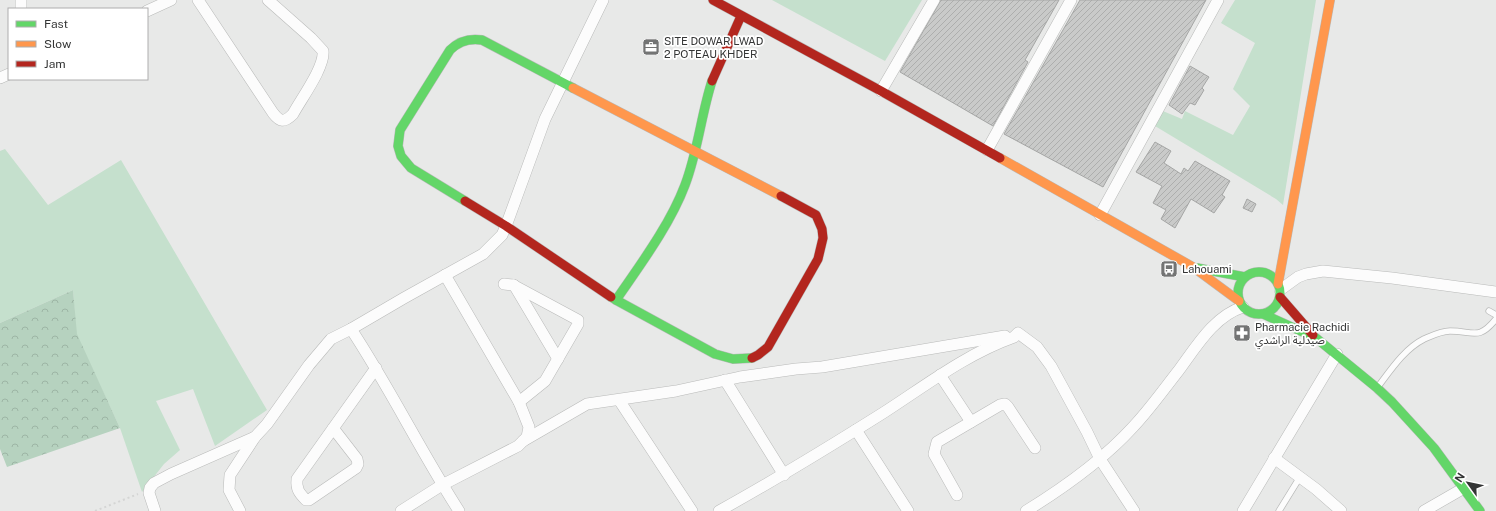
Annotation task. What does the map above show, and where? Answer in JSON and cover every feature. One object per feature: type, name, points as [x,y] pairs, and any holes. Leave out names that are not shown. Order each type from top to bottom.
[{"type":"main road","points":[[713,0],[987,150],[1193,267],[1241,304],[1249,312],[1263,314],[1316,338],[1337,354],[1392,402],[1421,434],[1464,488],[1480,511]]},
{"type":"main road","points":[[1263,314],[1271,311],[1277,304],[1286,242],[1330,0]]},
{"type":"main road","points":[[616,300],[661,232],[686,183],[710,88],[741,16]]},
{"type":"main road","points":[[475,39],[486,42],[695,152],[809,210],[816,215],[823,238],[818,259],[768,347],[758,355],[745,359],[720,356],[709,351],[616,300],[506,226],[411,168],[405,163],[399,151],[398,144],[400,130],[450,50],[464,40],[475,39]]},
{"type":"main road","points":[[1264,272],[1278,256],[1286,242]]},
{"type":"main road","points":[[1193,267],[1245,277],[1264,272],[1271,276],[1279,290],[1316,338]]},
{"type":"main road","points":[[1241,304],[1238,295],[1239,287],[1245,277]]},
{"type":"street","points":[[148,11],[171,0]]},
{"type":"street","points":[[198,0],[273,113],[278,119],[284,121],[292,114],[318,72],[324,54],[317,44],[268,0]]},
{"type":"street","points":[[240,511],[229,490],[230,475],[255,437],[268,424],[290,390],[322,348],[331,339],[352,329],[483,254],[502,235],[545,119],[603,0]]},
{"type":"street","points":[[881,92],[934,0]]},
{"type":"street","points":[[987,150],[1071,0]]},
{"type":"street","points":[[1100,215],[1218,0]]},
{"type":"street","points":[[1279,290],[1298,277],[1323,271],[1496,292]]},
{"type":"street","points":[[401,511],[442,485],[509,452],[527,437],[529,427],[519,402],[445,275]]},
{"type":"street","points":[[519,402],[545,381],[558,359],[578,324],[578,320],[509,284],[558,359]]},
{"type":"street","points":[[1026,511],[1085,472],[1134,427],[1209,331],[1227,314],[1241,304]]},
{"type":"street","points":[[352,329],[376,368],[442,485],[459,511]]},
{"type":"street","points":[[523,441],[587,404],[676,392],[725,380],[822,367],[1018,333],[1037,347],[1051,366],[1081,420],[1100,459],[1134,511]]},
{"type":"street","points":[[719,511],[784,475],[940,375],[978,353],[1014,337],[1018,333]]},
{"type":"street","points":[[1243,511],[1337,354]]},
{"type":"street","points":[[333,428],[357,459],[358,464],[356,468],[306,500],[297,490],[297,479],[333,428],[376,368]]},
{"type":"street","points":[[940,375],[971,422]]},
{"type":"street","points":[[725,380],[784,475]]},
{"type":"street","points":[[619,400],[692,511]]},
{"type":"street","points":[[956,495],[934,454],[934,447],[937,442],[1000,405],[1005,404],[1035,448]]},
{"type":"street","points":[[856,430],[908,511]]},
{"type":"street","points":[[155,511],[149,493],[150,488],[154,483],[255,437]]},
{"type":"street","points":[[1274,458],[1316,489],[1341,511]]},
{"type":"street","points":[[1424,511],[1464,488]]},
{"type":"lane","points":[[1489,311],[1496,315]]},
{"type":"lane","points":[[1377,388],[1401,358],[1414,345],[1437,334],[1449,331],[1479,334],[1496,319]]},
{"type":"lane","points":[[1279,511],[1300,478]]},
{"type":"path","points":[[94,511],[150,488]]},
{"type":"green space","points":[[772,0],[922,0],[885,61]]},
{"type":"green space","points":[[1235,0],[1316,0],[1283,205],[1276,199],[1155,126],[1158,109],[1182,119],[1185,111],[1233,135],[1250,106],[1233,89],[1255,43],[1221,23]]},
{"type":"green space","points":[[5,149],[48,205],[121,160],[267,410],[215,446],[193,389],[156,401],[180,450],[164,464],[142,492],[120,428],[76,334],[73,290],[0,323],[0,151]]},
{"type":"green space","points":[[73,290],[77,334],[120,428],[7,467],[0,449],[0,323]]},
{"type":"building","points":[[941,0],[1059,0],[1025,60],[1028,62],[993,126],[900,72]]},
{"type":"building","points":[[1080,0],[1206,0],[1103,187],[1004,134]]},
{"type":"building","points":[[1190,66],[1209,77],[1202,88],[1204,90],[1195,105],[1190,103],[1182,114],[1169,105]]},
{"type":"building","points":[[1155,142],[1171,151],[1164,163],[1181,174],[1184,168],[1188,171],[1195,161],[1230,181],[1222,195],[1225,197],[1214,213],[1191,199],[1175,228],[1161,219],[1166,210],[1153,203],[1162,186],[1136,172]]},
{"type":"building","points":[[1247,199],[1256,204],[1252,212],[1243,208]]},
{"type":"traffic: fast","points":[[465,201],[411,168],[401,156],[398,146],[400,130],[450,50],[457,44],[464,41],[473,39],[482,40],[573,88]]},
{"type":"traffic: fast","points":[[611,297],[616,300],[663,230],[679,200],[693,159],[712,81]]},
{"type":"traffic: fast","points":[[1197,268],[1245,277]]},
{"type":"traffic: fast","points":[[1255,272],[1263,272],[1274,278],[1280,289],[1280,293],[1280,297],[1274,308],[1263,314],[1255,314],[1244,308],[1238,297],[1238,289],[1244,278],[1255,272]]},
{"type":"traffic: fast","points":[[616,300],[715,354],[733,359],[752,358]]},
{"type":"traffic: fast","points":[[1263,314],[1316,338],[1377,388],[1392,402],[1434,448],[1480,511]]},
{"type":"traffic: slow","points":[[1278,284],[1330,0]]},
{"type":"traffic: slow","points":[[573,88],[781,196]]},
{"type":"traffic: slow","points":[[1000,158],[1193,267],[1239,301]]},
{"type":"traffic: jam","points":[[713,0],[881,91],[1000,158]]},
{"type":"traffic: jam","points":[[712,81],[741,16]]},
{"type":"traffic: jam","points":[[752,358],[768,347],[818,259],[823,238],[822,229],[816,215],[781,196]]},
{"type":"traffic: jam","points":[[465,201],[506,226],[611,297]]},
{"type":"traffic: jam","points":[[1280,297],[1313,335]]},
{"type":"place","name":"SITE DOWAR LWAD 2 POTEAU KHDER","points":[[651,47]]},
{"type":"place","name":"Lahouami","points":[[1169,269]]},
{"type":"place","name":"Pharmacie Rachidi صيدلية الراشدي","points":[[1242,333]]}]
